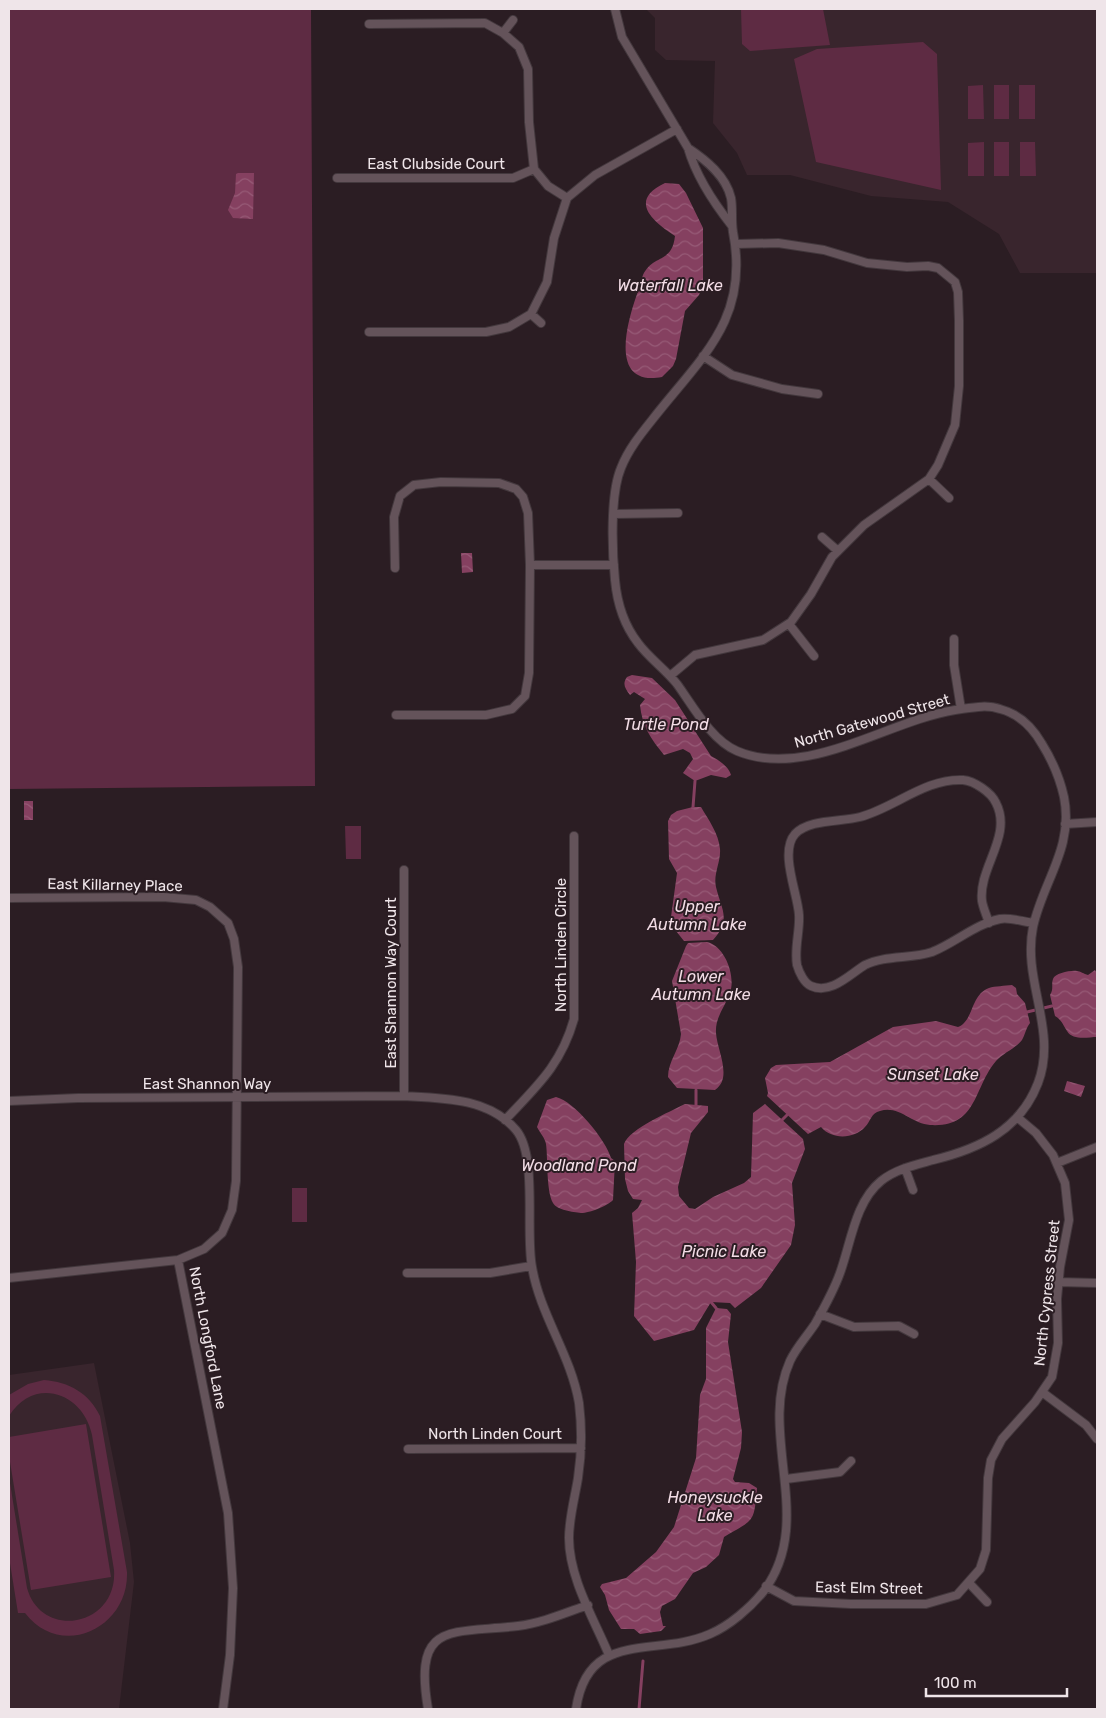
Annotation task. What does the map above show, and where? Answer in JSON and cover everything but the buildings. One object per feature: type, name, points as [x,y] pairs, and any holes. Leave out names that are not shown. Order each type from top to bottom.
[{"type":"street","name":"North Gatewood Street","points":[[615,9],[622,37],[688,148],[693,166],[719,210],[732,226]]},
{"type":"street","points":[[503,33],[513,20]]},
{"type":"street","points":[[369,24],[485,23],[503,33],[518,47],[528,70],[529,122],[534,169],[548,186],[567,198]]},
{"type":"street","points":[[369,332],[486,332],[509,326],[531,314],[547,282],[554,238],[567,198],[595,175],[677,129]]},
{"type":"street","name":"North Gatewood Street","points":[[576,1709],[579,1688],[592,1668],[609,1656],[710,1634],[741,1614],[766,1586],[780,1562],[788,1524],[786,1479],[780,1425],[780,1389],[792,1357],[820,1314],[839,1276],[864,1203],[879,1182],[906,1168],[983,1145],[1011,1125],[1029,1102],[1038,1082],[1043,1064],[1045,1034],[1033,983],[1030,954],[1034,923],[1060,858],[1065,824],[1064,800],[1058,777],[1046,750],[1035,733],[1019,718],[997,707],[961,709],[909,722],[828,751],[791,758],[761,757],[734,750],[720,740],[670,676],[638,644],[623,619],[616,589],[614,565],[614,514],[618,473],[634,442],[720,333],[735,297],[736,244],[732,226],[733,206],[729,189],[703,158],[688,148]]},
{"type":"street","name":"East Clubside Court","points":[[337,178],[512,178],[534,169]]},
{"type":"street","points":[[670,676],[695,655],[763,640],[789,624],[838,551],[864,525],[929,479],[938,465],[955,426],[958,396],[958,292],[955,282],[949,276],[933,267],[867,263],[824,250],[778,243],[736,244]]},
{"type":"street","points":[[531,314],[541,323]]},
{"type":"street","points":[[703,356],[732,376],[782,389],[818,394]]},
{"type":"street","points":[[929,479],[949,498]]},
{"type":"street","points":[[395,568],[394,517],[400,496],[414,485],[441,482],[499,483],[516,489],[522,497],[528,513],[530,565],[530,673],[525,696],[512,710],[486,715],[396,715]]},
{"type":"street","points":[[614,514],[678,513]]},
{"type":"street","points":[[822,537],[838,551]]},
{"type":"street","points":[[530,565],[614,565]]},
{"type":"street","points":[[789,624],[814,656]]},
{"type":"street","points":[[954,639],[954,665],[961,709]]},
{"type":"street","points":[[989,923],[982,901],[982,894],[984,880],[997,844],[1001,817],[996,802],[984,789],[964,780],[935,784],[861,817],[804,828],[794,835],[789,848],[789,863],[799,915],[797,964],[804,980],[811,986],[826,988],[842,981],[867,964],[932,952],[989,923],[1002,919],[1034,923]]},
{"type":"street","points":[[1065,824],[1097,822]]},
{"type":"street","name":"North Linden Circle","points":[[505,1120],[554,1067],[568,1042],[574,1019],[574,836]]},
{"type":"street","name":"East Shannon Way Court","points":[[404,870],[404,1096]]},
{"type":"street","name":"East Killarney Place","points":[[9,898],[163,897],[196,900],[218,913]]},
{"type":"street","name":"North Longford Lane","points":[[218,913],[228,923],[234,939],[238,967],[236,1181],[232,1210],[222,1232],[204,1249],[178,1260],[228,1513],[234,1588],[230,1654],[223,1709]]},
{"type":"street","name":"East Shannon Way","points":[[9,1101],[78,1098],[404,1096],[451,1098],[476,1105],[505,1120]]},
{"type":"street","name":"North Cypress Street","points":[[969,1583],[980,1569],[986,1550],[988,1478],[991,1460],[1002,1439],[1042,1392],[1052,1377],[1058,1343],[1058,1282],[1069,1220],[1065,1183],[1054,1155],[1036,1133],[1017,1118]]},
{"type":"street","points":[[505,1120],[521,1138],[528,1162],[528,1232],[531,1266],[536,1289],[568,1364],[578,1400],[582,1432],[581,1448],[569,1538],[575,1571],[609,1656]]},
{"type":"street","points":[[1057,1163],[1097,1147]]},
{"type":"street","points":[[906,1168],[913,1190]]},
{"type":"street","points":[[9,1278],[178,1260]]},
{"type":"street","points":[[407,1273],[490,1273],[531,1266]]},
{"type":"street","points":[[1058,1282],[1097,1283]]},
{"type":"street","points":[[820,1314],[854,1327],[899,1326],[914,1334]]},
{"type":"street","points":[[1042,1392],[1086,1425],[1097,1438]]},
{"type":"street","name":"North Linden Court","points":[[408,1448],[581,1448]]},
{"type":"street","points":[[786,1479],[840,1472],[851,1461]]},
{"type":"street","points":[[969,1583],[988,1602]]},
{"type":"street","name":"East Elm Street","points":[[766,1586],[794,1601],[851,1604],[926,1604],[957,1595],[969,1583]]},
{"type":"street","points":[[428,1709],[423,1681],[425,1662],[430,1649],[442,1638],[455,1631],[519,1626],[555,1617],[588,1604]]},
{"type":"shaded area","points":[[9,9],[311,9],[315,786],[9,789]]},
{"type":"shaded area","points":[[646,9],[1097,9],[1097,273],[1020,273],[999,234],[948,202],[871,196],[790,175],[747,175],[737,153],[713,123],[715,61],[666,60],[655,50],[655,18]]},
{"type":"shaded area","points":[[741,9],[823,9],[830,45],[750,51],[742,44]]},
{"type":"shaded area","points":[[923,42],[937,54],[941,190],[816,162],[794,59],[817,49]]},
{"type":"shaded area","points":[[983,85],[984,119],[968,119],[968,86]]},
{"type":"shaded area","points":[[994,85],[1009,85],[1009,119],[994,119]]},
{"type":"shaded area","points":[[1019,85],[1035,85],[1035,119],[1019,119]]},
{"type":"shaded area","points":[[984,142],[984,176],[968,176],[968,143]]},
{"type":"shaded area","points":[[994,142],[1009,142],[1009,176],[994,176]]},
{"type":"shaded area","points":[[1020,142],[1035,142],[1036,176],[1020,176]]},
{"type":"shaded area","points":[[345,826],[361,826],[361,859],[346,859]]},
{"type":"shaded area","points":[[292,1188],[307,1188],[307,1222],[292,1222]]},
{"type":"shaded area","points":[[94,1363],[130,1543],[134,1582],[119,1709],[9,1709],[9,1375]]},
{"type":"shaded area","points":[[44,1380],[62,1383],[77,1390],[90,1401],[100,1416],[127,1572],[125,1592],[117,1609],[105,1622],[90,1631],[74,1635],[56,1634],[40,1627],[25,1613],[18,1613],[9,1557],[9,1477],[27,1588],[35,1605],[47,1615],[62,1620],[78,1620],[92,1614],[104,1604],[112,1589],[114,1570],[92,1435],[87,1420],[79,1408],[68,1400],[56,1394],[44,1393],[31,1396],[19,1404],[9,1416],[9,1395],[28,1384]]},
{"type":"shaded area","points":[[86,1424],[111,1577],[31,1590],[9,1456],[9,1437]]},
{"type":"water","points":[[254,173],[253,219],[233,218],[228,210],[235,193],[236,174]]},
{"type":"water","name":"Waterfall Lake","points":[[665,183],[679,184],[686,193],[703,228],[703,285],[699,295],[685,311],[673,366],[662,377],[646,378],[635,373],[628,364],[626,338],[632,309],[643,275],[647,268],[670,251],[673,245],[675,236],[653,218],[646,204],[648,197],[654,190]]},
{"type":"water","points":[[461,553],[472,553],[473,572],[462,573]]},
{"type":"water","name":"Turtle Pond","points":[[632,675],[652,678],[675,700],[711,756],[723,764],[731,775],[726,778],[711,775],[695,781],[683,773],[693,759],[690,753],[683,749],[664,755],[651,738],[645,726],[640,705],[645,699],[634,692],[630,695],[624,684],[625,679]]},
{"type":"water","points":[[24,801],[33,801],[33,820],[24,820]]},
{"type":"water","name":"Upper Autumn Lake","points":[[701,807],[718,838],[720,849],[715,882],[724,920],[719,933],[713,940],[684,941],[672,926],[671,917],[677,873],[669,859],[668,821],[671,815],[677,811]]},
{"type":"water","name":"Lower Autumn Lake","points":[[707,942],[719,949],[724,955],[731,978],[730,993],[716,1027],[723,1063],[723,1078],[715,1090],[677,1088],[668,1077],[681,1034],[672,981],[688,943]]},
{"type":"water","points":[[1095,970],[1097,974],[1097,1037],[1081,1038],[1073,1036],[1055,1016],[1050,995],[1053,979],[1057,975],[1067,972],[1078,971],[1088,975]]},
{"type":"water","name":"Sunset Lake","points":[[1012,985],[1025,1003],[1030,1023],[1022,1040],[996,1061],[972,1104],[966,1113],[957,1120],[946,1124],[923,1124],[899,1113],[887,1110],[875,1113],[865,1127],[849,1136],[837,1136],[821,1127],[808,1134],[767,1096],[765,1078],[771,1068],[776,1065],[830,1062],[893,1027],[936,1021],[958,1027],[967,1019],[978,996],[983,991],[991,987]]},
{"type":"water","points":[[1067,1081],[1085,1086],[1081,1097],[1064,1091]]},
{"type":"water","name":"Woodland Pond","points":[[556,1097],[580,1113],[603,1141],[611,1158],[615,1161],[613,1200],[607,1205],[585,1213],[558,1207],[551,1198],[548,1183],[546,1144],[537,1127],[547,1100]]},
{"type":"water","name":"Picnic Lake","points":[[685,1104],[708,1106],[708,1112],[691,1133],[678,1187],[679,1196],[689,1208],[695,1209],[713,1197],[744,1183],[751,1177],[753,1113],[765,1104],[803,1139],[805,1149],[792,1183],[795,1225],[791,1245],[761,1288],[735,1308],[730,1303],[711,1302],[694,1330],[654,1341],[634,1316],[636,1262],[632,1213],[638,1208],[642,1200],[633,1199],[628,1191],[625,1179],[624,1144],[642,1126]]},
{"type":"water","name":"Honeysuckle Lake","points":[[716,1308],[727,1309],[731,1314],[728,1342],[742,1432],[741,1448],[733,1479],[735,1482],[749,1483],[757,1488],[753,1515],[747,1523],[724,1537],[719,1555],[706,1567],[693,1573],[675,1599],[662,1606],[660,1612],[663,1626],[666,1626],[661,1631],[640,1634],[634,1629],[621,1629],[609,1610],[605,1595],[600,1587],[602,1584],[626,1578],[656,1552],[674,1527],[696,1458],[700,1395],[706,1379],[706,1328]]},
{"type":"waterway","points":[[693,807],[695,781]]},
{"type":"waterway","points":[[1027,1012],[1052,1006]]},
{"type":"waterway","points":[[696,1090],[696,1105]]},
{"type":"waterway","points":[[782,1120],[787,1115]]},
{"type":"waterway","points":[[616,1168],[625,1167]]},
{"type":"waterway","points":[[711,1302],[716,1308]]},
{"type":"waterway","points":[[639,1709],[643,1661]]}]
